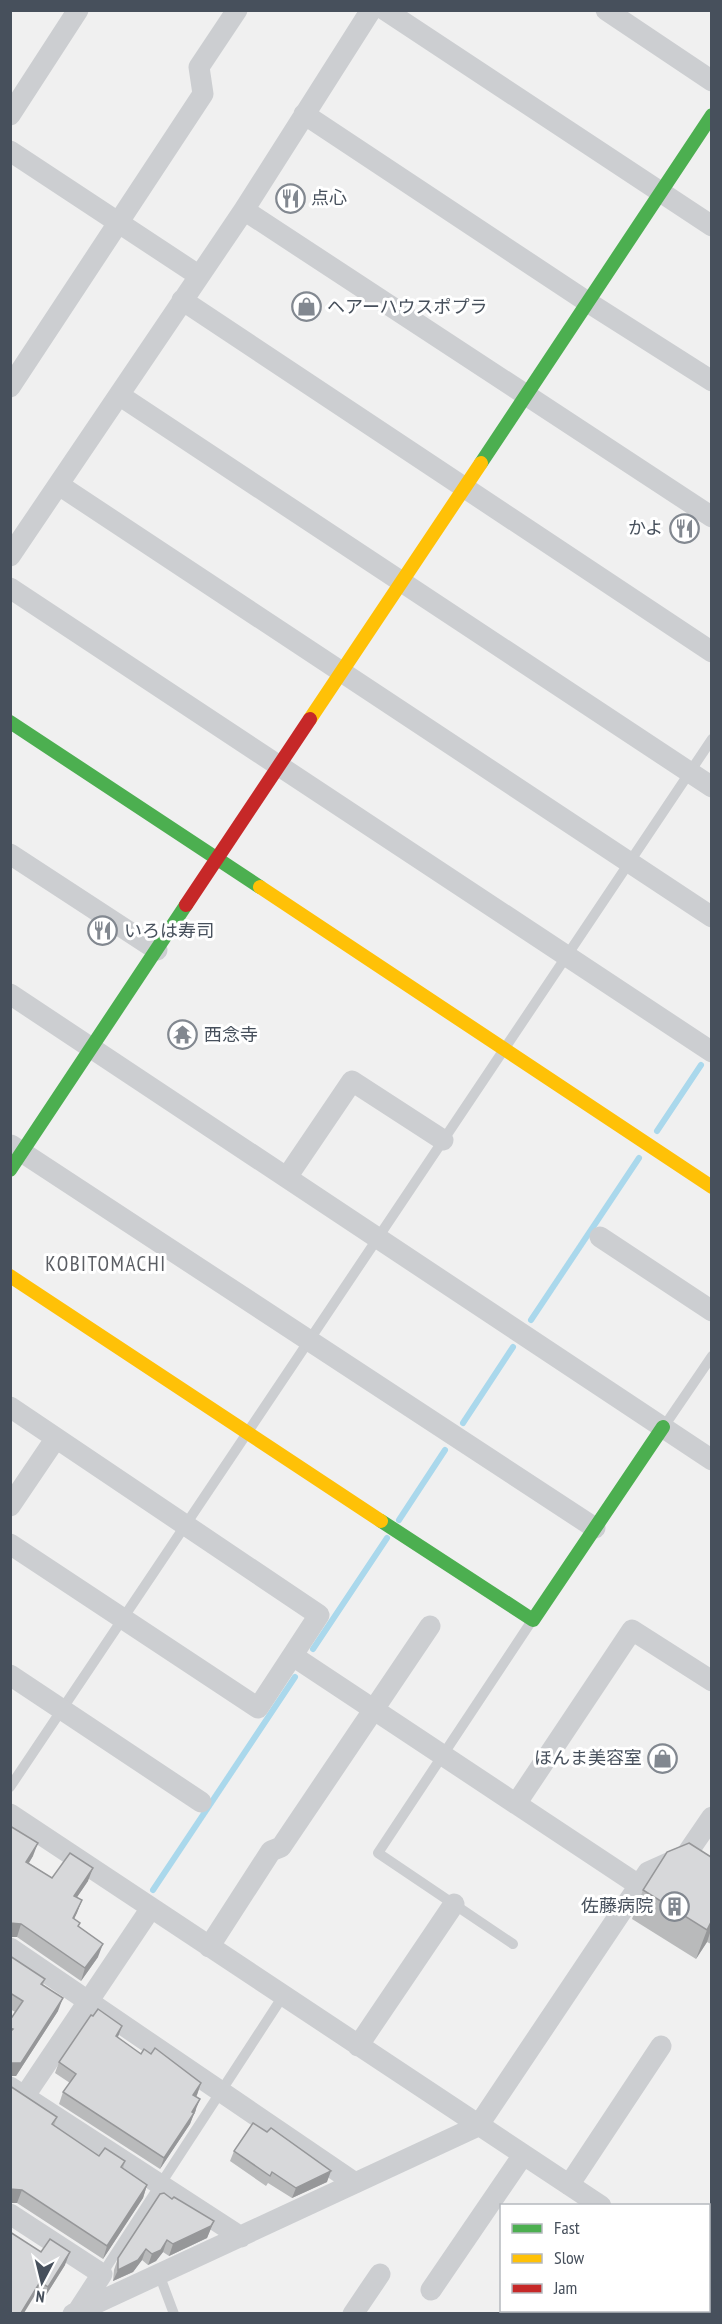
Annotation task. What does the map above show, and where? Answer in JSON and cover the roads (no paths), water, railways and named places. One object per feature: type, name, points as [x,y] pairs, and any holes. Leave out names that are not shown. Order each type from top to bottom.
[{"type":"street","points":[[10,115],[78,10]]},
{"type":"street","points":[[10,387],[203,94],[199,67],[237,10]]},
{"type":"street","points":[[10,556],[244,210],[371,10]]},
{"type":"street","points":[[385,10],[711,226]]},
{"type":"street","points":[[606,10],[711,81]]},
{"type":"street","points":[[304,114],[711,381]]},
{"type":"street","points":[[10,1170],[16,1148],[92,1049],[711,115]]},
{"type":"street","points":[[10,151],[198,275]]},
{"type":"street","points":[[244,210],[711,517]]},
{"type":"street","points":[[182,300],[711,652]]},
{"type":"street","points":[[119,395],[711,787]]},
{"type":"street","points":[[59,485],[711,917]]},
{"type":"street","points":[[10,588],[711,1052]]},
{"type":"street","points":[[10,722],[711,1187]]},
{"type":"street","points":[[10,854],[157,950]]},
{"type":"street","points":[[10,994],[711,1460]]},
{"type":"street","points":[[287,1178],[352,1080],[443,1140]]},
{"type":"street","points":[[16,1148],[595,1528]]},
{"type":"street","points":[[600,1237],[711,1311]]},
{"type":"street","points":[[10,1276],[246,1434],[533,1620],[663,1427]]},
{"type":"street","points":[[10,1407],[319,1615],[258,1708],[10,1544]]},
{"type":"street","points":[[10,1506],[56,1438]]},
{"type":"street","points":[[209,1947],[271,1851],[282,1847],[372,1708],[430,1626]]},
{"type":"street","points":[[516,1804],[632,1630],[711,1681]]},
{"type":"street","points":[[293,1656],[640,1886]]},
{"type":"street","points":[[10,1675],[201,1802]]},
{"type":"street","points":[[10,1814],[478,2126],[599,2204]]},
{"type":"street","points":[[75,2312],[478,2126],[648,1872],[686,1855],[711,1817]]},
{"type":"street","points":[[358,2046],[454,1904]]},
{"type":"street","points":[[151,1908],[88,2000],[17,2092],[241,2237]]},
{"type":"street","points":[[10,1948],[355,2183]]},
{"type":"street","points":[[569,2185],[661,2046]]},
{"type":"street","points":[[431,2290],[523,2155]]},
{"type":"street","points":[[10,2214],[102,2274],[75,2312]]},
{"type":"street","points":[[353,2313],[380,2274]]},
{"type":"lane","points":[[10,1787],[188,1526],[246,1434],[711,739]]},
{"type":"lane","points":[[663,1427],[711,1356]]},
{"type":"lane","points":[[513,1944],[378,1853],[533,1620]]},
{"type":"lane","points":[[102,2274],[284,1996]]},
{"type":"lane","points":[[159,2274],[174,2313]]},
{"type":"waterway","points":[[657,1131],[701,1065]]},
{"type":"waterway","points":[[531,1320],[639,1158]]},
{"type":"waterway","points":[[463,1423],[513,1347]]},
{"type":"waterway","points":[[399,1520],[445,1450]]},
{"type":"waterway","points":[[313,1649],[387,1538]]},
{"type":"waterway","points":[[153,1890],[295,1677]]},
{"type":"place","name":"点心","points":[[290,198]]},
{"type":"place","name":"ヘアーハウスポプラ","points":[[306,307]]},
{"type":"place","name":"かよ","points":[[684,528]]},
{"type":"place","name":"いろは寿司","points":[[103,931]]},
{"type":"place","name":"西念寺","points":[[183,1035]]},
{"type":"place","name":"ほんま美容室","points":[[663,1758]]},
{"type":"place","name":"佐藤病院","points":[[674,1906]]},
{"type":"district","name":"KOBITOMACHI","points":[[106,1264]]}]
